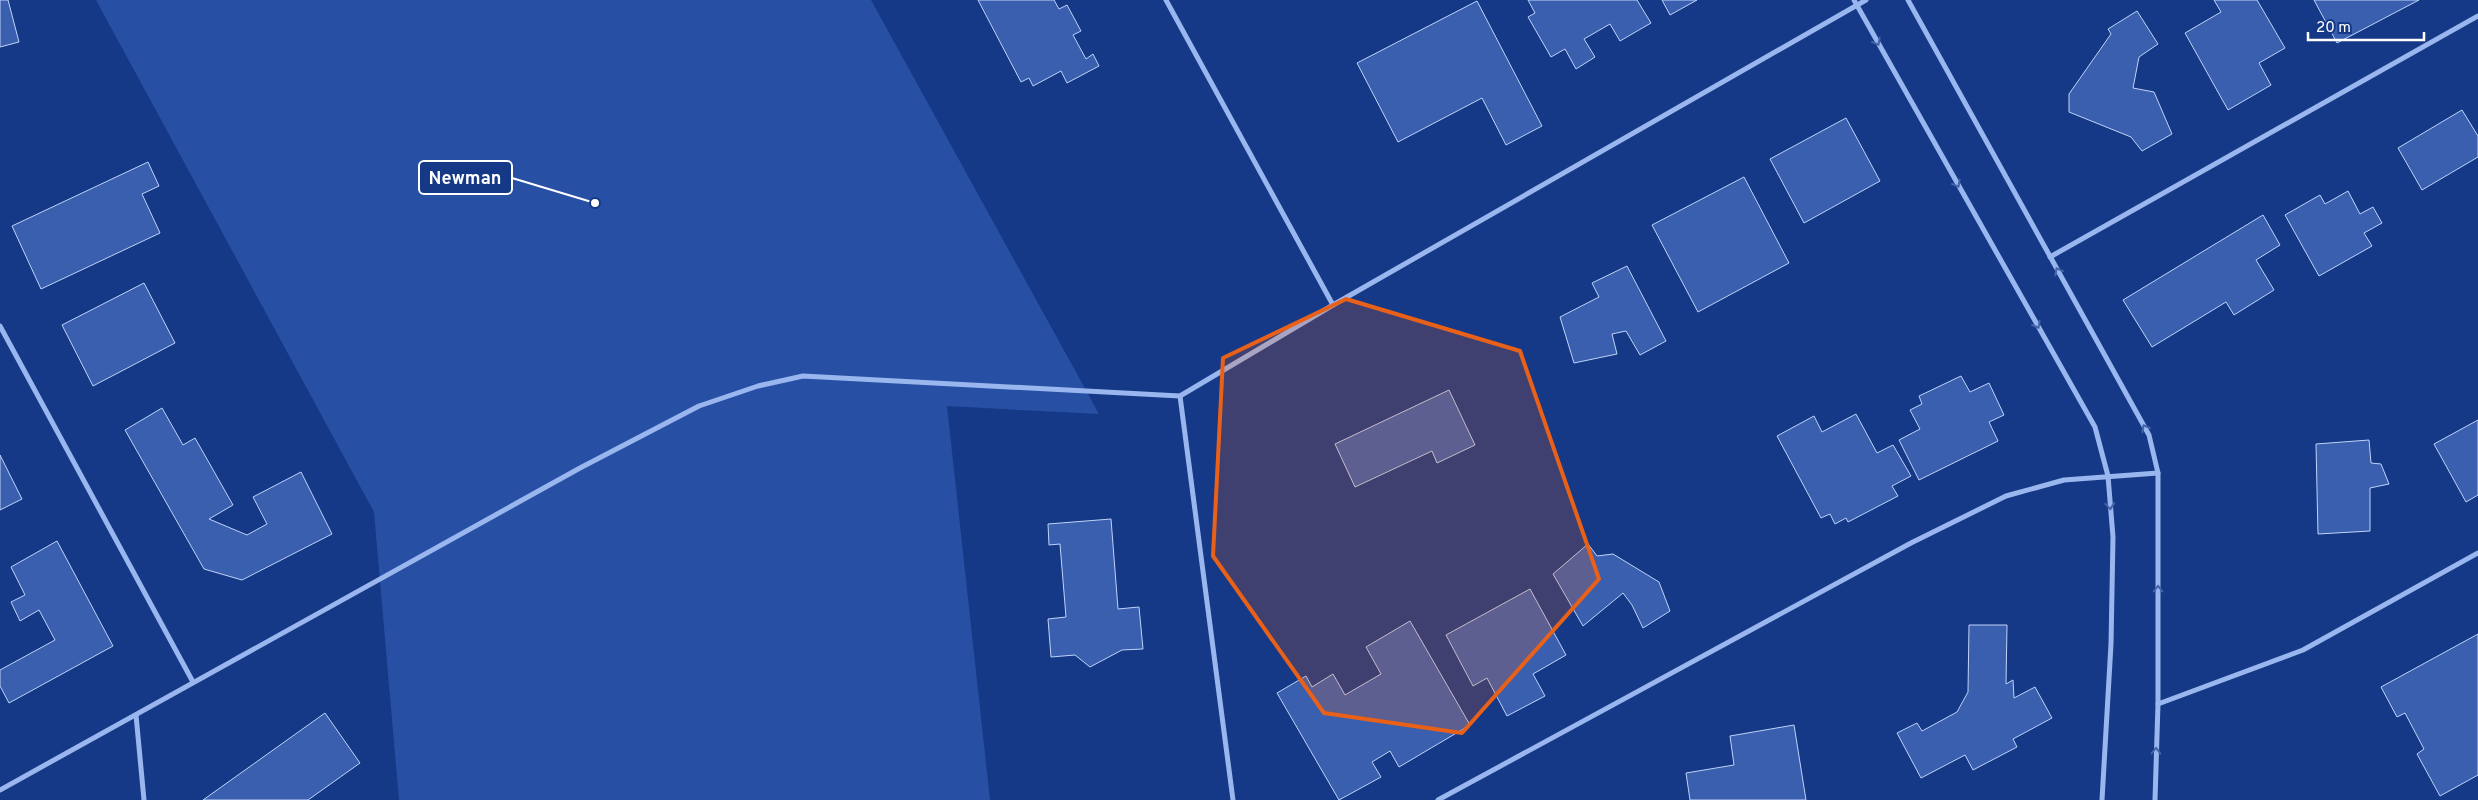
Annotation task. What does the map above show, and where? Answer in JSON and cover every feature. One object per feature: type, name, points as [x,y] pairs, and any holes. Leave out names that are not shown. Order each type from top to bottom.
[{"type":"street","points":[[1166,0],[1333,305]]},
{"type":"street","points":[[1854,0],[2095,427],[2108,476],[2113,537],[2112,615],[2102,800]]},
{"type":"street","points":[[0,790],[580,468],[699,406],[758,386],[803,376],[1180,396],[1333,305],[1866,0]]},
{"type":"street","points":[[1908,0],[2149,435],[2158,473],[2158,704],[2155,800]]},
{"type":"street","points":[[2050,257],[2478,16]]},
{"type":"street","points":[[0,326],[193,682]]},
{"type":"street","points":[[1180,396],[1233,800]]},
{"type":"street","points":[[1438,800],[1911,543],[2006,496],[2064,480],[2158,473]]},
{"type":"street","points":[[2158,704],[2302,650],[2478,553]]},
{"type":"street","points":[[136,715],[144,800]]},
{"type":"highlighted area","points":[[1346,299],[1520,351],[1599,579],[1462,733],[1324,713],[1213,556],[1223,358]]},
{"type":"shaded area","points":[[96,0],[871,0],[1099,414],[947,406],[990,800],[399,800],[374,512]]},
{"type":"building","points":[[0,0],[8,0],[19,42],[0,47]]},
{"type":"building","points":[[978,0],[1054,0],[1059,9],[1067,5],[1081,31],[1073,35],[1086,59],[1093,54],[1099,66],[1067,83],[1061,71],[1033,86],[1029,78],[1021,82]]},
{"type":"building","points":[[1528,0],[1637,0],[1651,23],[1620,41],[1610,24],[1584,39],[1595,57],[1576,69],[1565,49],[1551,57],[1528,17],[1535,13]]},
{"type":"building","points":[[1662,0],[1697,0],[1670,15]]},
{"type":"building","points":[[2214,0],[2257,0],[2285,48],[2259,63],[2271,85],[2228,110],[2185,33],[2221,12]]},
{"type":"building","points":[[2314,0],[2419,0],[2337,43]]},
{"type":"building","points":[[1477,1],[1542,126],[1506,145],[1482,98],[1398,142],[1357,63]]},
{"type":"building","points":[[2137,11],[2158,44],[2139,57],[2133,88],[2154,92],[2172,134],[2142,151],[2131,137],[2069,112],[2069,94],[2111,34],[2108,29]]},
{"type":"building","points":[[2462,110],[2478,136],[2478,157],[2422,190],[2398,148]]},
{"type":"building","points":[[1846,118],[1880,181],[1804,223],[1770,159]]},
{"type":"building","points":[[148,162],[159,186],[142,194],[160,233],[41,289],[12,226]]},
{"type":"building","points":[[1744,177],[1789,263],[1698,312],[1652,225]]},
{"type":"building","points":[[2348,191],[2360,214],[2373,207],[2382,223],[2364,233],[2372,246],[2319,276],[2285,215],[2320,195],[2325,204]]},
{"type":"building","points":[[2263,215],[2280,245],[2256,260],[2274,290],[2234,315],[2226,302],[2152,347],[2123,300]]},
{"type":"building","points":[[1627,266],[1666,341],[1640,355],[1626,331],[1612,334],[1617,354],[1574,363],[1560,317],[1599,297],[1592,283]]},
{"type":"building","points":[[144,283],[175,343],[93,386],[62,325]]},
{"type":"building","points":[[1961,376],[1970,392],[1989,383],[2004,415],[1989,422],[1998,441],[1919,480],[1899,440],[1920,429],[1910,410],[1922,404],[1919,396]]},
{"type":"building","points":[[1449,390],[1475,445],[1437,463],[1432,451],[1355,487],[1335,444]]},
{"type":"building","points":[[162,408],[183,445],[195,438],[233,505],[209,519],[247,535],[267,524],[253,497],[301,472],[332,534],[242,580],[204,569],[125,430]]},
{"type":"building","points":[[1856,414],[1877,453],[1893,445],[1911,476],[1892,486],[1898,496],[1848,522],[1846,518],[1835,524],[1830,514],[1821,518],[1777,436],[1814,416],[1822,432]]},
{"type":"building","points":[[2478,420],[2478,495],[2466,502],[2434,444]]},
{"type":"building","points":[[2369,440],[2371,463],[2381,464],[2389,484],[2370,488],[2370,531],[2318,534],[2316,444]]},
{"type":"building","points":[[0,455],[22,499],[0,510]]},
{"type":"building","points":[[1111,519],[1118,609],[1139,607],[1143,649],[1122,650],[1090,667],[1075,655],[1051,657],[1048,619],[1066,617],[1060,544],[1049,545],[1048,524]]},
{"type":"building","points":[[57,541],[113,646],[9,703],[0,686],[0,670],[55,640],[39,610],[20,621],[11,602],[25,595],[11,567]]},
{"type":"building","points":[[1588,544],[1597,556],[1613,554],[1659,582],[1670,611],[1643,628],[1632,605],[1623,593],[1583,626],[1553,574]]},
{"type":"building","points":[[1530,589],[1566,655],[1533,674],[1545,696],[1507,716],[1487,678],[1473,686],[1446,635]]},
{"type":"building","points":[[1410,621],[1470,725],[1399,767],[1390,751],[1372,762],[1381,777],[1339,800],[1277,693],[1306,676],[1312,687],[1333,674],[1345,695],[1381,674],[1366,647]]},
{"type":"building","points":[[1969,625],[2007,625],[2006,684],[2013,680],[2014,698],[2035,687],[2052,718],[2013,739],[2017,747],[1973,770],[1965,755],[1921,778],[1897,733],[1917,723],[1922,731],[1957,712],[1968,692]]},
{"type":"building","points":[[2478,634],[2478,775],[2440,796],[2417,754],[2424,749],[2405,713],[2397,717],[2381,687]]},
{"type":"building","points":[[325,713],[360,763],[308,800],[203,800]]},
{"type":"building","points":[[1794,725],[1806,800],[1690,800],[1686,773],[1734,765],[1730,736]]},
{"type":"place","name":"Newman","points":[[595,203]]}]
